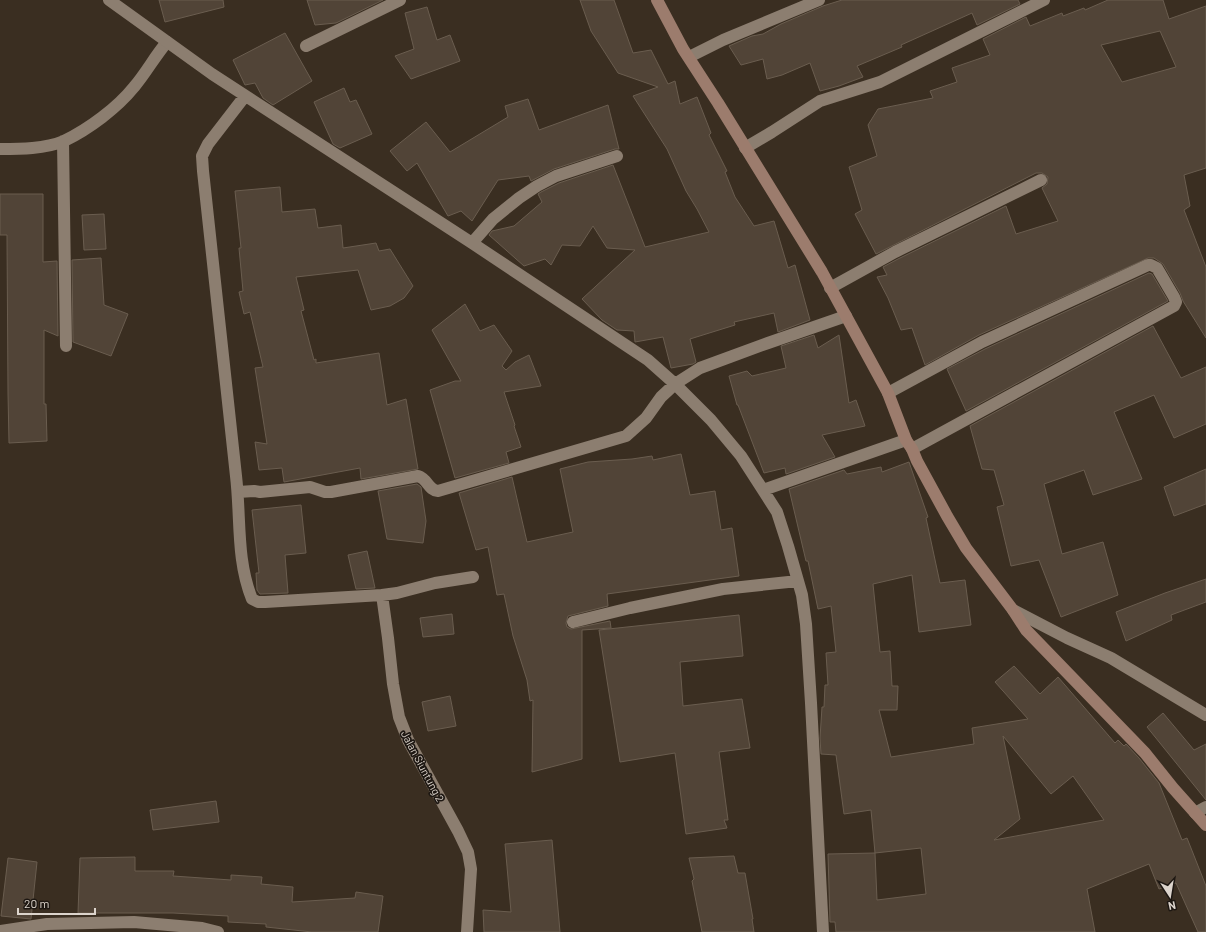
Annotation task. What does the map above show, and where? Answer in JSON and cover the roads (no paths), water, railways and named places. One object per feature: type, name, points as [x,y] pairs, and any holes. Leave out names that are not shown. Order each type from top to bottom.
[{"type":"street","points":[[109,0],[164,45],[241,101],[472,244],[648,360],[712,420],[741,456],[777,512],[788,546],[793,582],[802,595],[806,624],[823,932]]},
{"type":"street","points":[[306,46],[400,0]]},
{"type":"street","points":[[657,0],[689,57],[846,316],[888,393],[917,461],[960,537],[1026,630],[1145,753],[1173,788],[1201,810],[1206,825]]},
{"type":"street","points":[[689,57],[724,40],[819,0]]},
{"type":"street","points":[[745,148],[820,101],[880,82],[1044,0]]},
{"type":"street","points":[[0,149],[42,147],[63,141],[87,127],[119,103],[147,71],[164,45]]},
{"type":"street","points":[[241,101],[208,144],[202,156],[202,171],[238,492],[241,561],[252,599],[258,602],[266,602],[382,595],[397,593],[435,583],[473,577]]},
{"type":"street","points":[[63,141],[66,346]]},
{"type":"street","points":[[472,244],[493,218],[537,186],[556,176],[617,156]]},
{"type":"street","points":[[830,288],[895,252],[1041,180]]},
{"type":"street","points":[[763,490],[934,438],[1174,306],[1176,302],[1157,268],[1151,265],[982,342],[888,393]]},
{"type":"street","points":[[238,492],[260,492],[310,487],[325,492],[331,492],[414,476],[422,477],[430,488],[438,491],[626,436],[646,418],[661,397],[675,384],[700,368],[846,316]]},
{"type":"street","points":[[573,622],[630,608],[723,589],[793,582]]},
{"type":"street","name":"Jalan Siuntung 2","points":[[382,595],[392,684],[399,717],[408,740],[468,852],[471,869],[466,932]]},
{"type":"street","points":[[1013,610],[1067,638],[1111,658],[1206,715]]},
{"type":"street","points":[[0,931],[134,922],[202,928],[218,932]]}]
